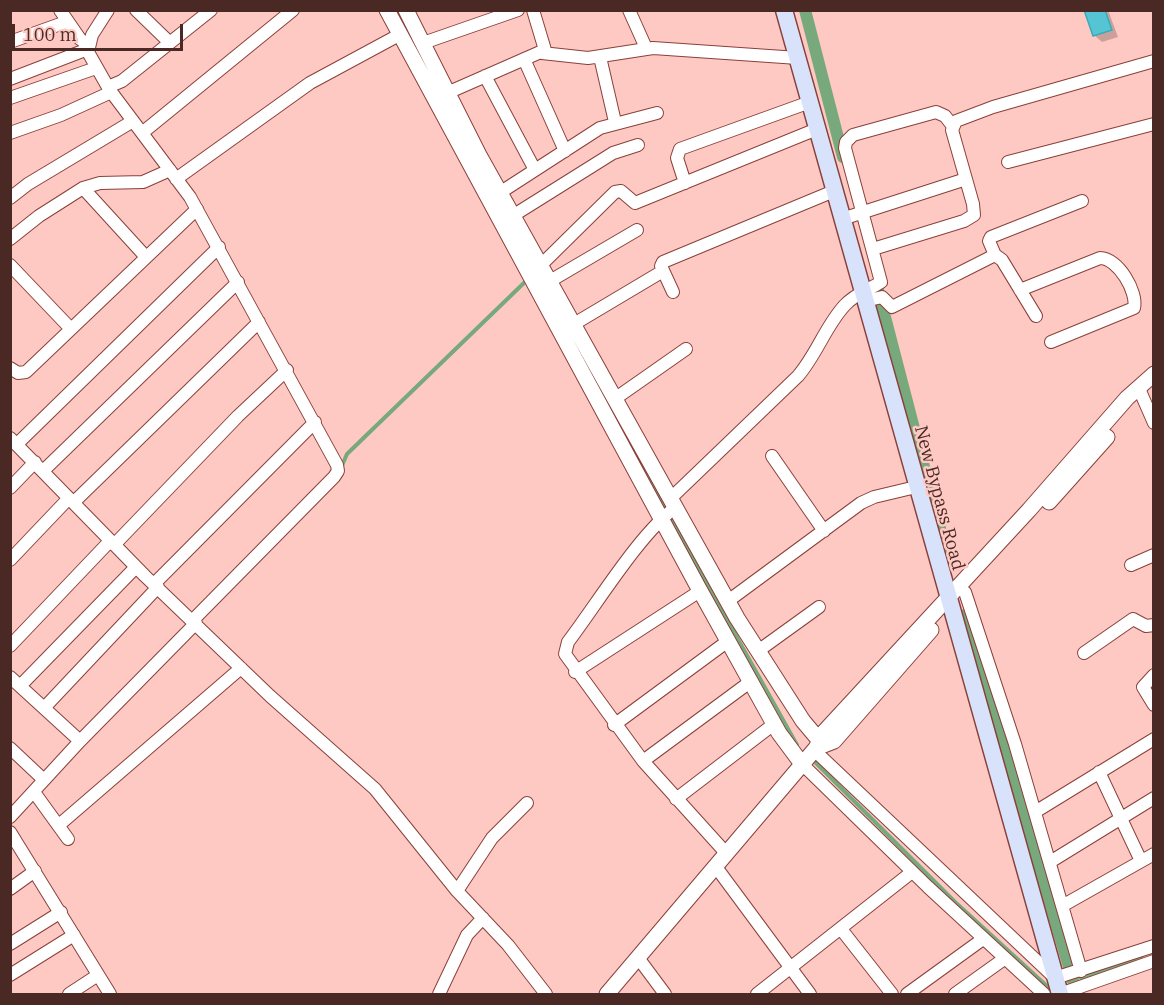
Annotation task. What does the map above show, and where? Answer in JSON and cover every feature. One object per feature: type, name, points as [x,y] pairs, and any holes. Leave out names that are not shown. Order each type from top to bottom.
[{"type":"main road","name":"New Bypass Road","points":[[784,10],[834,191],[854,216],[916,487],[949,604],[1074,991]]},
{"type":"street","points":[[10,79],[88,47],[108,10]]},
{"type":"street","points":[[136,10],[169,42]]},
{"type":"street","points":[[10,133],[80,107],[105,95],[109,88],[122,81],[211,10]]},
{"type":"street","points":[[142,133],[293,10]]},
{"type":"street","points":[[387,10],[668,510],[728,601],[817,746],[1070,974]]},
{"type":"street","points":[[406,10],[447,93],[616,398],[668,510],[700,591],[774,724],[802,764],[912,872],[1044,994]]},
{"type":"street","points":[[423,43],[518,10]]},
{"type":"street","points":[[533,10],[546,47],[542,53]]},
{"type":"street","points":[[629,10],[646,48]]},
{"type":"street","points":[[10,42],[63,16],[88,47],[96,68],[109,88],[197,209],[337,465],[337,473],[10,817]]},
{"type":"street","points":[[10,239],[39,216],[83,188],[100,183],[143,182],[173,174],[310,83],[399,35]]},
{"type":"street","points":[[447,93],[542,53],[600,57],[646,48],[798,58]]},
{"type":"street","points":[[600,57],[615,123]]},
{"type":"street","points":[[524,59],[565,151]]},
{"type":"street","points":[[952,125],[956,121],[993,107],[1154,61]]},
{"type":"street","points":[[10,98],[96,68]]},
{"type":"street","points":[[485,76],[535,170]]},
{"type":"street","points":[[685,183],[677,158],[680,149],[810,102]]},
{"type":"street","points":[[726,853],[643,761],[575,672],[565,654],[568,642],[668,510],[798,376],[814,356],[837,314],[872,293],[881,280],[873,249],[854,216],[845,148],[848,139],[853,135],[936,112],[945,116],[952,125],[974,210],[970,219],[873,249]]},
{"type":"street","points":[[501,192],[600,128],[657,113]]},
{"type":"street","points":[[10,198],[34,180],[133,121]]},
{"type":"street","points":[[1008,162],[1154,124]]},
{"type":"street","points":[[541,265],[615,192],[621,192],[635,203],[817,129]]},
{"type":"street","points":[[514,215],[613,153],[638,145]]},
{"type":"street","points":[[854,216],[966,179]]},
{"type":"street","points":[[83,188],[146,257]]},
{"type":"street","points":[[673,292],[661,266],[663,262],[834,191]]},
{"type":"street","points":[[1036,316],[1002,260],[995,255],[989,241],[991,237],[1082,201]]},
{"type":"street","points":[[10,368],[18,373],[26,372],[197,209]]},
{"type":"street","points":[[550,281],[637,230]]},
{"type":"street","points":[[219,248],[14,441],[136,567],[314,736],[375,789],[457,891],[483,918],[546,994]]},
{"type":"street","points":[[872,293],[892,308],[995,255]]},
{"type":"street","points":[[1020,290],[1100,258],[1106,258],[1116,265],[1135,297],[1134,308],[1052,342]]},
{"type":"street","points":[[10,265],[71,328]]},
{"type":"street","points":[[574,324],[663,271]]},
{"type":"street","points":[[10,488],[39,466],[238,282]]},
{"type":"street","points":[[10,560],[259,322]]},
{"type":"street","points":[[616,398],[686,349]]},
{"type":"street","points":[[10,646],[286,370]]},
{"type":"street","points":[[949,604],[965,592],[1074,476],[1134,404],[1141,389],[1154,374]]},
{"type":"street","points":[[1141,389],[1154,423]]},
{"type":"street","points":[[607,994],[639,959],[859,693],[949,604],[1127,398],[1141,389]]},
{"type":"street","points":[[44,708],[156,586],[315,422]]},
{"type":"street","points":[[772,456],[824,531]]},
{"type":"street","points":[[728,601],[874,497],[916,487]]},
{"type":"street","points":[[1131,565],[1154,555]]},
{"type":"street","points":[[20,686],[136,567]]},
{"type":"street","points":[[575,672],[700,591]]},
{"type":"street","points":[[965,592],[1050,862],[1062,906],[1070,974]]},
{"type":"street","points":[[758,651],[819,608]]},
{"type":"street","points":[[1084,653],[1134,619],[1146,626],[1154,626]]},
{"type":"street","points":[[614,725],[728,641]]},
{"type":"street","points":[[59,825],[241,668]]},
{"type":"street","points":[[1154,675],[1143,687],[1154,705]]},
{"type":"street","points":[[10,676],[80,741]]},
{"type":"street","points":[[643,761],[750,682]]},
{"type":"street","points":[[676,799],[774,724]]},
{"type":"street","points":[[1035,812],[1154,739]]},
{"type":"street","points":[[10,748],[44,780]]},
{"type":"street","points":[[1099,772],[1141,861]]},
{"type":"street","points":[[34,792],[68,839]]},
{"type":"street","points":[[1050,862],[1154,798]]},
{"type":"street","points":[[457,891],[492,838],[527,802]]},
{"type":"street","points":[[10,832],[110,994]]},
{"type":"street","points":[[1062,906],[1154,854]]},
{"type":"street","points":[[716,867],[810,994]]},
{"type":"street","points":[[10,889],[35,871]]},
{"type":"street","points":[[757,994],[912,872]]},
{"type":"street","points":[[10,944],[61,912]]},
{"type":"street","points":[[439,994],[467,935],[483,918]]},
{"type":"street","points":[[841,929],[892,994]]},
{"type":"street","points":[[10,975],[74,935]]},
{"type":"street","points":[[907,994],[983,939]]},
{"type":"street","points":[[1070,974],[1154,946]]},
{"type":"street","points":[[639,959],[665,994]]},
{"type":"street","points":[[954,994],[1004,959]]},
{"type":"street","points":[[1074,991],[1154,962]]},
{"type":"street","points":[[69,994],[98,975]]},
{"type":"building","points":[[1084,10],[1105,10],[1112,30],[1093,36]]},
{"type":"waterway","points":[[805,10],[843,157]]},
{"type":"waterway","points":[[341,468],[347,454],[527,280]]},
{"type":"waterway","points":[[878,290],[949,563]]},
{"type":"waterway","points":[[635,455],[797,745]]},
{"type":"waterway","points":[[965,615],[1077,994]]},
{"type":"waterway","points":[[814,761],[955,902],[1049,988]]},
{"type":"waterway","points":[[1081,978],[1142,956]]}]
